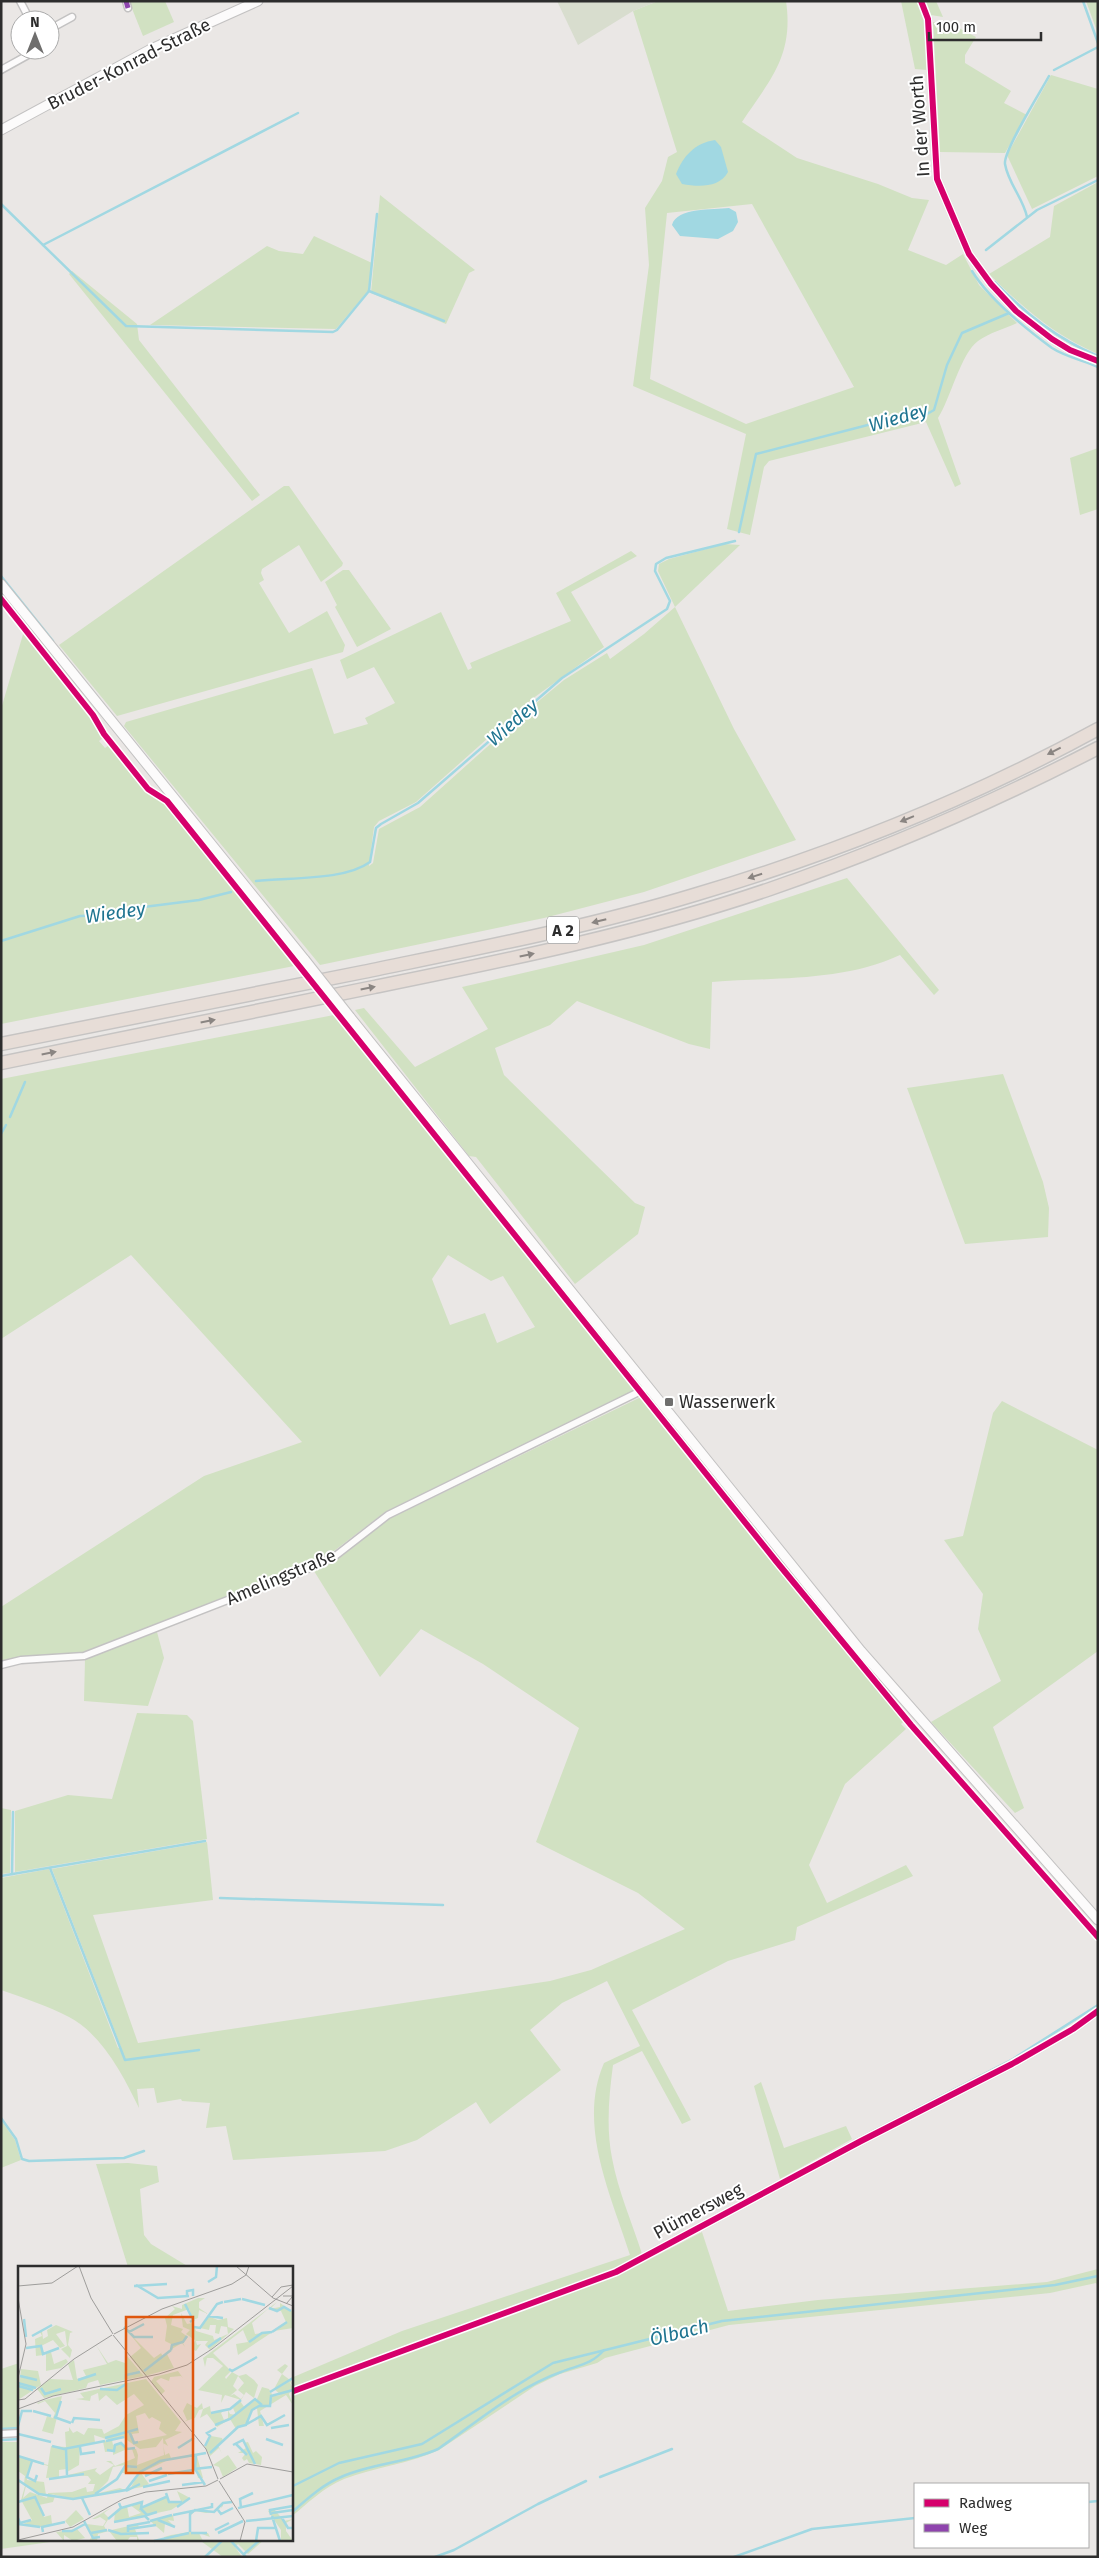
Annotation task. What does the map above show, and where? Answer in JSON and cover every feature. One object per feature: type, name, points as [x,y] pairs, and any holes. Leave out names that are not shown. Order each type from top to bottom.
[{"type":"highway","name":"A 2","points":[[1,1044],[548,934],[693,895],[819,853],[914,816],[996,780],[1098,729]]},
{"type":"highway","name":"A 2","points":[[1,1063],[554,950],[713,907],[770,889],[881,848],[992,801],[1098,748]]},
{"type":"main road","name":"Bruder-Konrad-Straße","points":[[1,130],[151,50],[258,1]]},
{"type":"main road","points":[[1,584],[861,1651],[1098,1920]]},
{"type":"street","name":"In der Worth","points":[[921,1],[928,18],[937,179],[969,254],[991,284],[1016,311],[1052,339],[1070,350],[1098,361]]},
{"type":"street","points":[[60,24],[72,17]]},
{"type":"street","points":[[1,70],[19,60]]},
{"type":"street","name":"Amelingstraße","points":[[1,1665],[21,1660],[84,1656],[334,1558],[388,1515],[649,1387]]},
{"type":"street","name":"Plümersweg","points":[[292,2392],[616,2272],[861,2141],[1012,2064],[1072,2029],[1098,2011]]},
{"type":"street","points":[[1,2434],[18,2433]]},
{"type":"green space","points":[[129,1],[165,1],[174,22],[143,36]]},
{"type":"green space","points":[[557,1],[658,1],[633,11],[578,45]]},
{"type":"green space","points":[[658,1],[786,1],[788,20],[786,37],[778,66],[742,122],[797,158],[878,184],[912,198],[929,200],[908,250],[946,265],[963,254],[979,285],[1017,323],[987,336],[972,347],[961,366],[938,418],[961,484],[955,487],[926,422],[769,461],[764,467],[750,535],[727,529],[746,434],[633,386],[649,265],[645,208],[662,181],[668,157],[677,152],[633,11]],"holes":[[[752,204],[854,387],[746,424],[650,379],[667,213]]]},
{"type":"green space","points":[[901,1],[918,1],[925,20],[927,70],[915,69]]},
{"type":"green space","points":[[926,1],[936,1],[943,17],[931,15]]},
{"type":"green space","points":[[1086,1],[1098,1],[1098,34]]},
{"type":"green space","points":[[933,22],[955,26],[976,37],[965,55],[965,63],[1011,91],[1004,103],[1027,115],[1005,153],[940,152]]},
{"type":"green space","points":[[1051,75],[1098,89],[1098,176],[1032,209],[1007,155]]},
{"type":"green space","points":[[1098,182],[1098,354],[1082,347],[1040,320],[989,274],[1050,237],[1054,206]]},
{"type":"green space","points":[[380,195],[475,270],[469,273],[446,324],[371,293]]},
{"type":"green space","points":[[314,236],[372,263],[368,291],[336,329],[150,325],[267,246],[279,251],[303,254]]},
{"type":"green space","points":[[72,271],[137,324],[139,340],[260,495],[252,501],[69,274]]},
{"type":"green space","points":[[1098,448],[1098,509],[1080,515],[1070,458]]},
{"type":"green space","points":[[284,486],[289,486],[343,563],[342,566],[321,582],[299,545],[262,569],[261,573],[264,580],[259,583],[289,633],[327,611],[345,645],[343,652],[117,716],[59,645]]},
{"type":"green space","points":[[725,544],[740,545],[675,607],[658,571],[659,564],[669,559]]},
{"type":"green space","points":[[631,551],[637,556],[571,592],[604,647],[532,699],[416,802],[379,821],[374,827],[369,866],[373,863],[379,829],[420,807],[564,680],[607,653],[610,659],[644,634],[675,607],[734,729],[796,840],[644,892],[544,918],[320,965],[124,726],[126,722],[312,668],[334,734],[368,724],[365,718],[395,703],[374,667],[347,679],[340,660],[441,612],[468,670],[472,668],[470,663],[571,621],[556,593]]},
{"type":"green space","points":[[343,570],[349,570],[391,629],[357,647],[335,607],[337,605],[325,582]]},
{"type":"green space","points":[[24,631],[91,717],[103,738],[99,741],[105,748],[109,745],[145,791],[166,803],[294,966],[1,1024],[1,709]]},
{"type":"green space","points":[[847,878],[939,990],[934,995],[900,955],[878,964],[832,974],[712,982],[710,1049],[689,1044],[577,1001],[550,1025],[495,1048],[504,1075],[635,1203],[645,1207],[638,1234],[575,1284],[476,1157],[469,1156],[355,1010],[364,1008],[415,1067],[488,1029],[462,987],[644,945]]},
{"type":"green space","points":[[334,1015],[634,1390],[385,1512],[330,1554],[308,1565],[78,1654],[21,1656],[1,1662],[1,1607],[204,1476],[302,1442],[131,1255],[1,1339],[1,1079]],"holes":[[[448,1255],[491,1281],[503,1276],[535,1327],[497,1343],[485,1313],[450,1325],[432,1279]]]},
{"type":"green space","points":[[1003,1074],[1043,1182],[1049,1208],[1048,1237],[965,1244],[907,1088]]},
{"type":"green space","points":[[641,1397],[774,1564],[905,1720],[901,1724],[906,1729],[845,1784],[809,1865],[827,1903],[906,1865],[913,1876],[797,1927],[795,1940],[728,1961],[632,2010],[691,2120],[682,2124],[642,2051],[613,2065],[609,2112],[610,2146],[618,2182],[642,2254],[615,2270],[292,2390],[292,2378],[402,2331],[630,2255],[606,2184],[600,2160],[595,2135],[594,2111],[597,2087],[604,2063],[640,2046],[607,1981],[562,2003],[530,2030],[561,2070],[490,2124],[476,2102],[417,2140],[385,2151],[233,2160],[226,2126],[206,2128],[210,2103],[182,2101],[181,2099],[157,2103],[154,2088],[137,2089],[139,2108],[111,2057],[92,2034],[69,2017],[53,2009],[1,1990],[1,1878],[49,1869],[118,2048],[121,2047],[52,1869],[207,1842],[213,1900],[93,1915],[138,2043],[550,1981],[591,1970],[685,1929],[638,1893],[536,1842],[579,1728],[483,1664],[421,1629],[380,1677],[314,1571],[337,1560],[389,1519]]},
{"type":"green space","points":[[1002,1401],[1098,1450],[1098,1651],[993,1727],[1024,1808],[1015,1813],[931,1722],[1001,1681],[978,1629],[983,1594],[944,1540],[963,1536],[993,1413]]},
{"type":"green space","points":[[157,1632],[164,1658],[148,1706],[84,1701],[85,1659]]},
{"type":"green space","points":[[137,1713],[187,1715],[193,1721],[207,1839],[15,1872],[15,1811],[68,1795],[112,1799]]},
{"type":"green space","points":[[1,1808],[11,1810],[10,1873],[1,1874]]},
{"type":"green space","points":[[761,2082],[784,2148],[846,2126],[852,2139],[780,2179],[754,2086]]},
{"type":"green space","points":[[1,2120],[15,2140],[21,2160],[1,2168]]},
{"type":"green space","points":[[128,2163],[157,2166],[159,2182],[140,2189],[144,2235],[151,2244],[187,2266],[128,2266],[96,2164]]},
{"type":"green space","points":[[702,2232],[728,2311],[818,2300],[1047,2282],[1098,2269],[1098,2286],[1096,2283],[1050,2293],[729,2325],[605,2358],[597,2363],[560,2374],[535,2386],[439,2450],[416,2459],[337,2482],[316,2496],[292,2516],[292,2397],[618,2276]]},
{"type":"green space","points":[[18,2363],[18,2430],[1,2431],[1,2369]]},
{"type":"green space","points":[[1,2442],[18,2442],[18,2540],[64,2540],[1,2549]]},
{"type":"green space","points":[[199,2540],[264,2540],[248,2554],[238,2544],[235,2547],[242,2557],[223,2557]]},
{"type":"water","points":[[715,140],[721,147],[728,172],[714,184],[695,186],[682,184],[676,174],[686,156],[701,144]]},
{"type":"water","points":[[729,208],[736,212],[738,222],[733,231],[718,239],[680,236],[672,225],[675,219],[688,212]]},
{"type":"waterway","points":[[1083,1],[1098,43]]},
{"type":"waterway","points":[[1054,70],[1098,47]]},
{"type":"waterway","points":[[1027,217],[1007,171],[1006,157],[1016,134],[1049,76]]},
{"type":"waterway","points":[[43,245],[298,113]]},
{"type":"waterway","name":"Wiedey","points":[[986,250],[1037,210],[1098,180]]},
{"type":"waterway","points":[[1,204],[126,326],[333,332],[337,330],[369,291],[377,214]]},
{"type":"waterway","points":[[972,271],[979,282],[998,302],[1019,322],[1052,348],[1098,367]]},
{"type":"waterway","points":[[995,282],[1018,305],[1043,325],[1069,342],[1098,356]]},
{"type":"waterway","points":[[369,291],[444,321]]},
{"type":"waterway","name":"Wiedey","points":[[739,532],[756,454],[910,414],[927,414],[934,410],[947,365],[962,333],[1009,313]]},
{"type":"waterway","name":"Wiedey","points":[[256,881],[331,875],[359,868],[370,862],[376,828],[418,803],[562,678],[667,609],[670,601],[655,571],[656,564],[666,558],[735,541]]},
{"type":"waterway","points":[[1,576],[53,641]]},
{"type":"waterway","points":[[1,595],[44,649]]},
{"type":"waterway","name":"Wiedey","points":[[1,941],[80,916],[103,915],[120,910],[199,900],[231,892]]},
{"type":"waterway","points":[[10,1117],[25,1082]]},
{"type":"waterway","points":[[1,1134],[6,1125]]},
{"type":"waterway","points":[[12,1874],[13,1812]]},
{"type":"waterway","points":[[1,1876],[205,1841]]},
{"type":"waterway","points":[[50,1868],[125,2060],[199,2050]]},
{"type":"waterway","points":[[220,1898],[443,1905]]},
{"type":"waterway","points":[[854,2141],[1013,2059],[1098,2005]]},
{"type":"waterway","points":[[1,2118],[16,2139],[22,2159],[29,2161],[124,2158],[144,2151]]},
{"type":"waterway","name":"Ölbach","points":[[292,2486],[339,2463],[422,2444],[553,2363],[722,2321],[1055,2285],[1098,2276]]},
{"type":"waterway","points":[[292,2512],[321,2488],[334,2480],[353,2472],[426,2454],[438,2449],[528,2387],[589,2362],[604,2350]]},
{"type":"waterway","points":[[1,2429],[18,2428]]},
{"type":"waterway","points":[[1,2440],[18,2439]]},
{"type":"waterway","points":[[600,2477],[672,2449]]},
{"type":"waterway","points":[[435,2557],[454,2550],[538,2504],[586,2481]]},
{"type":"waterway","points":[[1089,2502],[1098,2501]]},
{"type":"waterway","points":[[734,2557],[812,2529],[914,2518]]},
{"type":"waterway","name":"Ölbach","points":[[205,2557],[223,2540]]},
{"type":"waterway","points":[[230,2540],[246,2557]]},
{"type":"waterway","points":[[244,2554],[260,2540]]},
{"type":"marked path","points":[[126,1],[128,8]]},
{"type":"cycle path","points":[[921,1],[928,19],[937,179],[969,254],[991,284],[1016,311],[1052,339],[1070,350],[1098,361]]},
{"type":"cycle path","points":[[1,599],[93,715],[104,734],[148,789],[167,801],[776,1561],[911,1725],[1098,1937]]},
{"type":"cycle path","points":[[292,2392],[616,2272],[861,2141],[1012,2064],[1073,2029],[1098,2011]]},
{"type":"place","name":"Wasserwerk","points":[[669,1402]]}]
